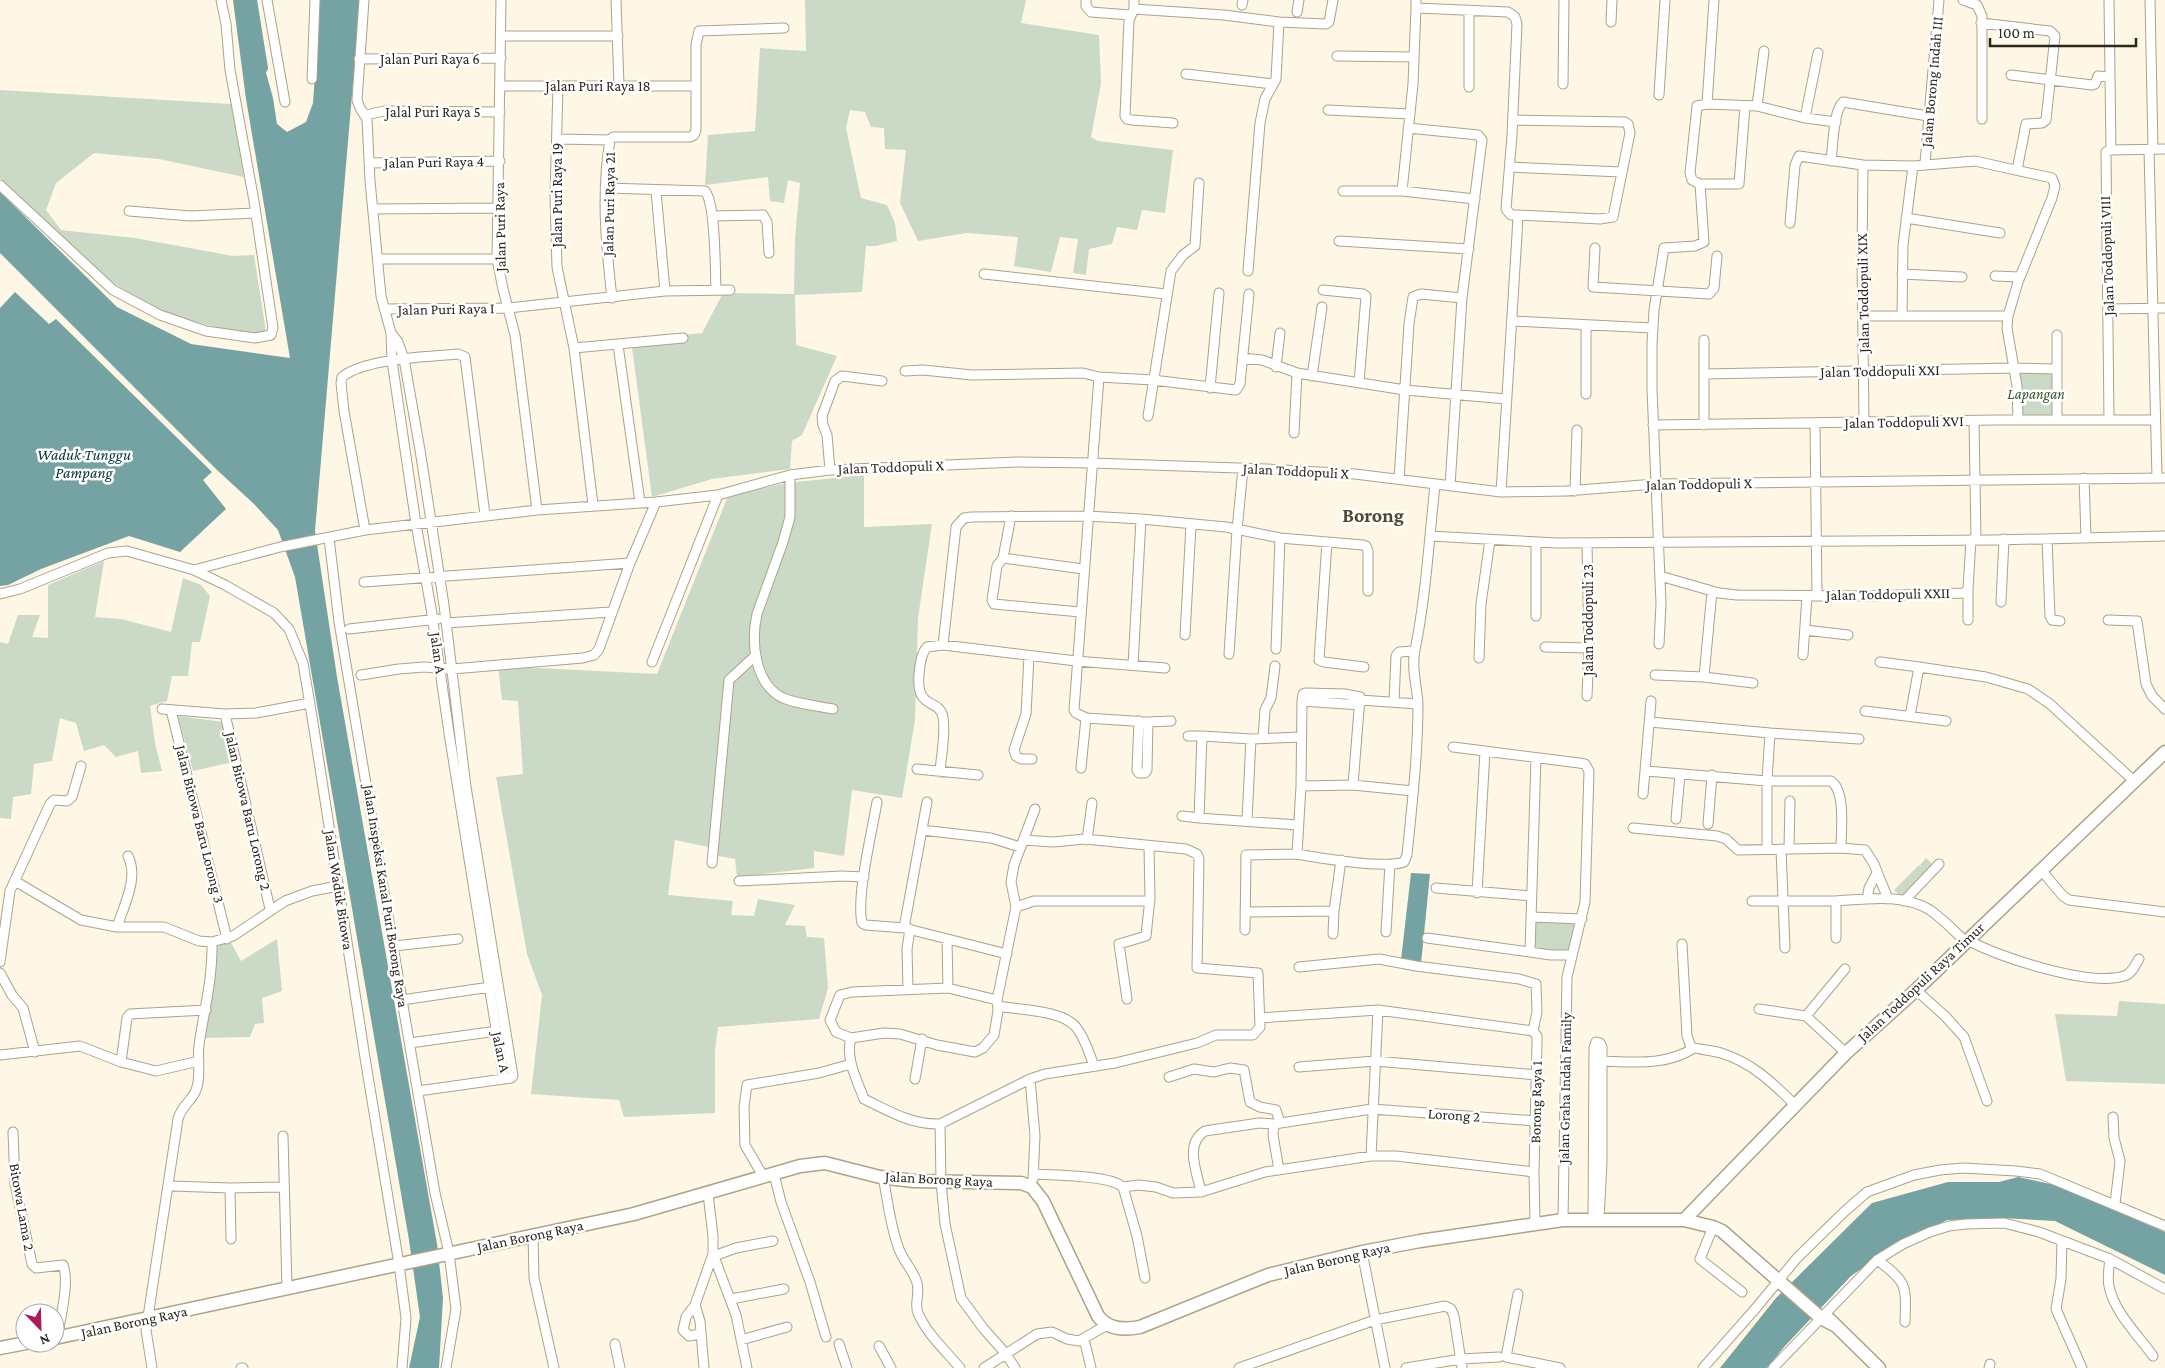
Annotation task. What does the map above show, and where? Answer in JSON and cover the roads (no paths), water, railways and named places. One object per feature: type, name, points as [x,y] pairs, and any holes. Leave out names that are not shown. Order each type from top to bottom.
[{"type":"main road","name":"Jalan Toddopuli Raya Timur","points":[[1684,1220],[1846,1052],[1916,990],[2165,752]]},
{"type":"main road","name":"Jalan Borong Raya","points":[[65,1336],[147,1320],[445,1253],[634,1214],[800,1166],[825,1164],[883,1178],[940,1182],[1021,1183],[1032,1187]]},
{"type":"main road","points":[[1032,1187],[1043,1201],[1095,1311],[1107,1325]]},
{"type":"main road","name":"Jalan Borong Raya","points":[[1107,1325],[1125,1328],[1140,1327],[1268,1275],[1362,1252],[1420,1241],[1563,1220],[1684,1220],[1714,1227]]},
{"type":"main road","points":[[1714,1227],[1739,1244],[1746,1253],[1834,1326],[1879,1368]]},
{"type":"main road","points":[[0,1348],[15,1345]]},
{"type":"street","points":[[0,185],[113,290],[160,315],[206,331],[255,338],[271,334],[273,328],[230,70],[226,24],[221,0]]},
{"type":"street","points":[[266,0],[285,102]]},
{"type":"street","points":[[312,79],[315,0]]},
{"type":"street","points":[[364,0],[357,100],[360,108],[366,115],[381,296],[391,333]]},
{"type":"street","name":"Jalan Puri Raya","points":[[501,0],[497,259],[515,335],[537,510]]},
{"type":"street","points":[[616,0],[619,85]]},
{"type":"street","points":[[1086,0],[1086,6],[1090,12],[1133,8],[1224,15],[1279,22],[1326,24],[1329,22],[1332,0]]},
{"type":"street","points":[[1297,12],[1299,0]]},
{"type":"street","points":[[1563,84],[1564,0]]},
{"type":"street","points":[[1612,0],[1612,22]]},
{"type":"street","points":[[1659,95],[1665,0]]},
{"type":"street","points":[[1708,104],[1714,0]]},
{"type":"street","name":"Jalan Borong Indah III","points":[[1925,164],[1939,0]]},
{"type":"street","points":[[1963,0],[1977,5],[1982,16],[1982,119]]},
{"type":"street","name":"Jalan Toddopuli VIII","points":[[2109,0],[2112,150],[2108,150],[2106,156],[2109,420]]},
{"type":"street","points":[[2150,0],[2155,420],[2161,478]]},
{"type":"street","points":[[1402,191],[1410,114],[1416,4],[1508,12],[1515,17],[1517,35],[1506,209],[1511,215],[1611,218],[1615,212],[1621,172],[1630,133],[1628,124],[1625,122],[1513,120]]},
{"type":"street","points":[[1133,8],[1125,116],[1132,120],[1173,123]]},
{"type":"street","points":[[1469,10],[1469,87]]},
{"type":"street","points":[[1248,271],[1260,123],[1262,108],[1277,72],[1279,22]]},
{"type":"street","points":[[1981,23],[2053,32],[2055,36],[2046,120],[2042,123],[2026,124],[2017,170]]},
{"type":"street","points":[[557,139],[610,140],[613,137],[681,138],[694,134],[696,130],[696,45],[699,31],[784,28]]},
{"type":"street","points":[[501,36],[618,36]]},
{"type":"street","points":[[1758,106],[1764,52]]},
{"type":"street","points":[[1805,118],[1818,53]]},
{"type":"street","points":[[1337,56],[1414,57]]},
{"type":"street","name":"Jalan Puri Raya 6","points":[[359,59],[501,58]]},
{"type":"street","points":[[1186,74],[1273,84]]},
{"type":"street","points":[[2011,75],[2092,85],[2095,84],[2098,76],[2110,77]]},
{"type":"street","name":"Jalan Puri Raya 18","points":[[500,86],[696,86]]},
{"type":"street","name":"Jalan Puri Raya 19","points":[[558,86],[556,256],[574,348],[593,506]]},
{"type":"street","points":[[1831,161],[1836,122],[1841,104],[1844,102],[1928,116]]},
{"type":"street","points":[[1745,106],[1740,184],[1700,184],[1692,180],[1690,172],[1697,106],[1708,104],[1758,106],[1805,118],[1836,122]]},
{"type":"street","points":[[1328,110],[1410,114]]},
{"type":"street","name":"Jalal Puri Raya 5","points":[[366,115],[384,111],[500,112]]},
{"type":"street","points":[[1408,128],[1482,137],[1462,298],[1450,486]]},
{"type":"street","name":"Jalan Puri Raya 21","points":[[610,140],[605,236],[612,298]]},
{"type":"street","points":[[2112,150],[2165,149]]},
{"type":"street","points":[[1790,223],[1796,159],[1799,156],[1863,165],[1913,166],[1975,161],[2052,178],[2055,182],[2052,198],[2020,276],[2008,316],[2007,328],[2014,368],[2018,420]]},
{"type":"street","name":"Jalan Puri Raya 4","points":[[369,163],[500,161]]},
{"type":"street","name":"Jalan Toddopuli XIX","points":[[1863,165],[1864,422]]},
{"type":"street","points":[[1902,316],[1902,274],[1906,218],[1913,166]]},
{"type":"street","points":[[1510,167],[1621,172]]},
{"type":"street","points":[[1148,416],[1171,271],[1184,255],[1195,246],[1199,183]]},
{"type":"street","points":[[1659,644],[1660,576],[1653,425],[1652,328],[1664,248],[1696,246],[1704,242],[1700,184]]},
{"type":"street","points":[[606,188],[702,189],[707,193],[712,216],[716,290]]},
{"type":"street","points":[[656,190],[665,292]]},
{"type":"street","points":[[1343,191],[1402,191],[1475,199]]},
{"type":"street","points":[[373,209],[498,208]]},
{"type":"street","points":[[129,211],[191,216],[255,213]]},
{"type":"street","points":[[712,216],[763,215],[767,222],[770,253]]},
{"type":"street","points":[[1501,492],[1506,399],[1513,321],[1518,215]]},
{"type":"street","points":[[1906,218],[2000,233]]},
{"type":"street","points":[[1339,241],[1469,249]]},
{"type":"street","points":[[1595,248],[1593,287],[1658,290],[1705,295],[1712,293],[1714,288],[1716,256]]},
{"type":"street","points":[[378,258],[497,259]]},
{"type":"street","points":[[984,274],[1166,294]]},
{"type":"street","points":[[1902,274],[1962,277]]},
{"type":"street","points":[[1995,276],[2020,276]]},
{"type":"street","name":"Jalan Puri Raya I","points":[[384,309],[508,308],[665,292],[730,290]]},
{"type":"street","points":[[1323,290],[1363,294],[1366,296],[1359,383]]},
{"type":"street","points":[[1210,388],[1219,293]]},
{"type":"street","points":[[905,371],[923,370],[972,375],[1083,372],[1099,377],[1153,380],[1236,390],[1239,388],[1249,294]]},
{"type":"street","points":[[1399,480],[1413,297],[1421,294],[1462,298]]},
{"type":"street","points":[[1312,376],[1322,306]]},
{"type":"street","points":[[2109,309],[2165,308]]},
{"type":"street","points":[[1863,316],[2008,316]]},
{"type":"street","points":[[1863,316],[2008,316]]},
{"type":"street","points":[[1513,321],[1652,328]]},
{"type":"street","points":[[1586,326],[1586,394]]},
{"type":"street","name":"Jalan A","points":[[391,333],[398,342],[404,359],[440,578],[452,670],[462,788]]},
{"type":"street","name":"Jalan A","points":[[391,333],[392,361],[416,524],[512,1076],[511,1078],[504,1079],[490,987],[491,961]]},
{"type":"street","points":[[1276,367],[1280,333]]},
{"type":"street","points":[[2057,336],[2057,420]]},
{"type":"street","points":[[574,348],[683,338]]},
{"type":"street","points":[[1704,340],[1704,425]]},
{"type":"street","points":[[618,345],[640,502]]},
{"type":"street","points":[[365,530],[341,383],[342,377],[348,372],[404,359],[458,354],[465,357],[485,515]]},
{"type":"street","points":[[1242,358],[1262,360],[1276,367],[1312,376],[1405,390],[1506,399]]},
{"type":"street","name":"Jalan Toddopuli XXI","points":[[1704,374],[2014,368],[2056,369]]},
{"type":"street","points":[[1294,434],[1298,373]]},
{"type":"street","points":[[830,470],[827,435],[822,416],[835,381],[842,376],[882,381]]},
{"type":"street","points":[[1099,377],[1076,661],[1074,710],[1086,718],[1144,722],[1171,721]]},
{"type":"street","name":"Jalan Toddopuli XVI","points":[[1653,425],[2155,420]]},
{"type":"street","name":"Jalan Toddopuli XXII","points":[[1660,576],[1712,591],[1737,595],[1935,595],[1965,593],[1968,589],[1973,540],[1974,421]]},
{"type":"street","name":"Jalan Toddopuli XXII","points":[[1812,596],[1816,540],[1815,424]]},
{"type":"street","points":[[1575,491],[1577,430]]},
{"type":"street","name":"Jalan Toddopuli X","points":[[194,570],[280,548],[365,530],[485,515],[656,502],[718,494],[790,475],[830,470],[1017,462],[1092,463],[1355,474],[1501,492],[1575,491],[1655,484],[2161,478]]},
{"type":"street","points":[[1229,654],[1237,530],[1244,468]]},
{"type":"street","points":[[790,475],[790,517],[754,625],[755,656],[762,673],[776,694],[789,700],[833,709]]},
{"type":"street","points":[[2084,478],[2086,537]]},
{"type":"street","points":[[1245,930],[1246,855],[1297,854],[1390,864],[1404,862],[1407,855],[1418,704],[1414,651],[1418,642],[1424,608],[1434,485]]},
{"type":"street","points":[[652,662],[718,494]]},
{"type":"street","points":[[361,675],[399,669],[440,668],[452,670],[594,655],[599,649],[630,563],[656,502]]},
{"type":"street","points":[[414,508],[422,509],[428,505]]},
{"type":"street","points":[[1011,516],[1003,558],[996,566],[992,600],[994,604],[1080,612]]},
{"type":"street","points":[[943,646],[956,527],[964,518],[970,517],[1087,516],[1226,527],[1280,538],[1366,546],[1368,551],[1368,591]]},
{"type":"street","points":[[1133,666],[1141,520]]},
{"type":"street","points":[[1185,635],[1191,525]]},
{"type":"street","points":[[1430,536],[1536,543],[1657,543],[1816,540],[2004,540],[2165,536]]},
{"type":"street","name":"Jalan Inspeksi Kanal Puri Borong Raya","points":[[327,538],[339,622],[402,1000],[456,1309],[454,1330],[446,1368]]},
{"type":"street","points":[[1276,649],[1280,538]]},
{"type":"street","points":[[2047,539],[2050,616],[2052,620],[2060,622]]},
{"type":"street","points":[[1479,658],[1481,604],[1490,540]]},
{"type":"street","points":[[2001,602],[2004,540]]},
{"type":"street","points":[[1327,542],[1319,660],[1364,667]]},
{"type":"street","points":[[1536,543],[1536,616]]},
{"type":"street","name":"Jalan Toddopuli 23","points":[[1587,543],[1589,648],[1587,696]]},
{"type":"street","name":"Jalan Waduk Bitowa","points":[[0,594],[117,550],[127,551],[194,570],[251,599],[274,612],[282,620],[298,647],[303,663],[310,703],[338,886],[402,1264],[406,1318],[402,1368]]},
{"type":"street","points":[[1003,558],[1084,569]]},
{"type":"street","points":[[364,582],[630,563]]},
{"type":"street","points":[[1968,589],[1968,620]]},
{"type":"street","points":[[1704,677],[1712,591]]},
{"type":"street","points":[[1803,656],[1805,630],[1812,596]]},
{"type":"street","points":[[349,629],[433,620],[446,621],[611,612]]},
{"type":"street","points":[[2108,620],[2137,621],[2146,684],[2152,696],[2165,710]]},
{"type":"street","points":[[1805,630],[1848,635]]},
{"type":"street","points":[[940,772],[943,716],[939,708],[927,702],[921,695],[920,656],[926,647],[943,646],[1076,661],[1165,668]]},
{"type":"street","points":[[1545,647],[1589,648]]},
{"type":"street","points":[[1394,702],[1396,656],[1399,652],[1414,651]]},
{"type":"street","points":[[712,863],[729,680],[755,656]]},
{"type":"street","points":[[1028,656],[1026,714],[1014,750],[1016,756],[1021,759],[1032,759]]},
{"type":"street","points":[[1880,662],[1986,677],[2028,689],[2050,704],[2134,781]]},
{"type":"street","points":[[1263,738],[1265,710],[1270,698],[1275,666]]},
{"type":"street","points":[[1910,716],[1919,667]]},
{"type":"street","points":[[1655,675],[1704,677],[1753,683]]},
{"type":"street","points":[[1297,854],[1303,694],[1308,692],[1358,696],[1360,703],[1353,785]]},
{"type":"street","points":[[1643,794],[1651,701]]},
{"type":"street","points":[[1360,703],[1394,702],[1418,704]]},
{"type":"street","points":[[225,714],[256,713],[310,703]]},
{"type":"street","name":"Jalan Bitowa Baru Lorong 3","points":[[225,714],[166,709],[227,939]]},
{"type":"street","points":[[1865,711],[1946,721]]},
{"type":"street","name":"Jalan Bitowa Baru Lorong 2","points":[[225,714],[270,909]]},
{"type":"street","points":[[1081,768],[1086,718]]},
{"type":"street","points":[[1144,722],[1147,770],[1145,773],[1139,773],[1137,770],[1144,722]]},
{"type":"street","points":[[1650,722],[1860,739]]},
{"type":"street","points":[[1767,849],[1767,781],[1770,733]]},
{"type":"street","points":[[1188,736],[1251,739],[1301,737]]},
{"type":"street","points":[[1199,818],[1202,736]]},
{"type":"street","points":[[1247,820],[1251,739]]},
{"type":"street","name":"Jalan Graha Indah Family","points":[[1453,747],[1585,764],[1589,771],[1586,895],[1567,978],[1563,1220]]},
{"type":"street","points":[[1477,893],[1485,751]]},
{"type":"street","points":[[1530,952],[1536,758]]},
{"type":"street","points":[[0,962],[8,905],[15,880],[50,804],[54,800],[67,801],[72,797],[81,766]]},
{"type":"street","points":[[917,770],[978,775]]},
{"type":"street","points":[[1646,770],[1767,781],[1831,781],[1836,784],[1840,794],[1841,848]]},
{"type":"street","points":[[1676,820],[1680,774]]},
{"type":"street","points":[[1708,824],[1712,776]]},
{"type":"street","points":[[1301,786],[1353,785],[1413,791]]},
{"type":"street","points":[[1785,948],[1783,901],[1785,849],[1790,801]]},
{"type":"street","points":[[877,802],[864,877],[861,905],[862,923],[907,929],[1007,954]]},
{"type":"street","points":[[908,989],[907,929],[927,802]]},
{"type":"street","points":[[1087,840],[1092,804]]},
{"type":"street","points":[[1035,809],[1011,882],[1016,907],[998,1003],[994,1035],[982,1048],[975,1052],[937,1045],[922,1039],[884,1033],[851,1038],[836,1032],[830,1020],[840,995],[852,992],[948,988],[998,1003],[1054,1015],[1068,1020],[1081,1034],[1094,1066]]},
{"type":"street","points":[[1182,816],[1298,825]]},
{"type":"street","points":[[1633,828],[1717,836],[1726,839],[1738,850],[1841,848],[1865,850],[1870,855],[1888,899]]},
{"type":"street","points":[[851,1038],[849,1045],[851,1064],[864,1099],[902,1118],[929,1124],[940,1124],[1030,1079],[1045,1074],[1129,1060],[1196,1043],[1216,1035],[1253,1035],[1260,1028],[1258,973],[1198,968],[1199,859],[1197,854],[1186,849],[1087,840],[1022,844],[991,838],[922,830]]},
{"type":"street","points":[[1127,999],[1118,944],[1146,936],[1150,901],[1149,846]]},
{"type":"street","points":[[117,927],[132,877],[133,867],[128,856]]},
{"type":"street","points":[[1333,934],[1341,860]]},
{"type":"street","points":[[1386,932],[1390,864]]},
{"type":"street","points":[[1904,901],[1939,864]]},
{"type":"street","points":[[2041,870],[2068,900],[2165,912]]},
{"type":"street","points":[[1867,899],[1868,888],[1877,873]]},
{"type":"street","points":[[739,881],[842,876],[864,877]]},
{"type":"street","points":[[15,880],[80,920],[117,927],[164,926],[199,941],[212,942],[227,939],[243,930],[270,909],[302,894],[338,886]]},
{"type":"street","points":[[1918,887],[1920,904]]},
{"type":"street","points":[[1436,888],[1477,893],[1531,896]]},
{"type":"street","points":[[1752,901],[1888,899],[1920,904],[1934,913],[1966,941],[2018,961],[2076,975],[2103,978],[2124,976],[2130,973],[2139,959]]},
{"type":"street","points":[[1016,907],[1034,901],[1150,901]]},
{"type":"street","points":[[1836,901],[1836,938]]},
{"type":"street","points":[[1244,912],[1334,911]]},
{"type":"street","points":[[1532,917],[1582,919]]},
{"type":"street","points":[[1427,938],[1572,956]]},
{"type":"street","points":[[394,946],[458,939]]},
{"type":"street","points":[[947,939],[948,988]]},
{"type":"street","points":[[152,1368],[146,1330],[147,1320],[180,1110],[197,1088],[200,1072],[200,1042],[211,977],[212,942]]},
{"type":"street","points":[[1682,944],[1687,1036],[1690,1045],[1694,1048],[1722,1053],[1746,1064],[1769,1080],[1794,1104]]},
{"type":"street","name":"Borong Raya 1","points":[[1299,967],[1379,959],[1536,983],[1537,1012],[1533,1031],[1537,1036],[1534,1172],[1535,1223]]},
{"type":"street","points":[[1806,1016],[1845,969]]},
{"type":"street","points":[[0,974],[12,995],[23,1008],[35,1052]]},
{"type":"street","points":[[402,1000],[490,987]]},
{"type":"street","points":[[1916,990],[1945,1016],[1964,1037],[1987,1101]]},
{"type":"street","points":[[1759,1009],[1806,1016],[1846,1052]]},
{"type":"street","points":[[121,1062],[127,1018],[130,1014],[206,1010]]},
{"type":"street","points":[[1260,1018],[1378,1010],[1533,1031]]},
{"type":"street","points":[[1371,1156],[1378,1010]]},
{"type":"street","points":[[410,1043],[497,1032]]},
{"type":"street","points":[[915,1079],[922,1039]]},
{"type":"street","points":[[1596,1042],[1600,1043],[1602,1047],[1602,1162],[1596,1220],[1594,1048],[1596,1042]]},
{"type":"street","points":[[0,1055],[80,1046],[121,1062],[156,1071],[199,1061]]},
{"type":"street","points":[[1602,1061],[1664,1061],[1677,1058],[1694,1048]]},
{"type":"street","points":[[1299,1067],[1375,1061],[1537,1075]]},
{"type":"street","points":[[826,1336],[810,1282],[781,1202],[768,1175],[745,1145],[744,1107],[747,1085],[820,1074],[851,1064]]},
{"type":"street","points":[[1169,1077],[1194,1069],[1214,1072],[1230,1068],[1244,1070],[1250,1102],[1260,1107],[1276,1110],[1277,1123],[1273,1135],[1279,1170]]},
{"type":"street","points":[[418,1092],[504,1079]]},
{"type":"street","points":[[1030,1079],[1034,1136],[1032,1187]]},
{"type":"street","name":"Lorong 2","points":[[1201,1192],[1192,1148],[1198,1135],[1205,1131],[1372,1109],[1536,1121]]},
{"type":"street","points":[[2113,1117],[2114,1138],[2120,1161],[2115,1204]]},
{"type":"street","points":[[940,1124],[940,1182],[946,1224],[961,1298],[1015,1368]]},
{"type":"street","name":"Bitowa Lama 2","points":[[13,1132],[15,1184],[32,1264],[36,1268],[58,1264],[63,1265],[64,1285],[61,1303]]},
{"type":"street","points":[[283,1136],[287,1288]]},
{"type":"street","points":[[1124,1187],[1139,1185],[1156,1187],[1173,1193],[1201,1192],[1279,1170],[1371,1156],[1396,1156],[1534,1172]]},
{"type":"street","points":[[1703,1368],[1797,1258],[1867,1192],[1922,1174],[1958,1168],[2034,1173],[2068,1184],[2165,1226]]},
{"type":"street","points":[[1034,1174],[1098,1179],[1117,1182],[1124,1187],[1138,1236],[1145,1278]]},
{"type":"street","points":[[883,1178],[894,1234],[920,1293],[916,1308],[917,1312],[927,1330],[960,1368]]},
{"type":"street","points":[[172,1186],[284,1187]]},
{"type":"street","points":[[230,1188],[231,1240]]},
{"type":"street","points":[[700,1334],[689,1336],[683,1330],[686,1316],[695,1305],[713,1255],[713,1236],[708,1194]]},
{"type":"street","points":[[1773,1368],[1877,1260],[1903,1244],[1930,1232],[1966,1224],[2004,1223],[2062,1241],[2110,1259],[2165,1289]]},
{"type":"street","points":[[1714,1227],[1700,1259],[1742,1292]]},
{"type":"street","points":[[533,1235],[534,1278],[554,1368]]},
{"type":"street","points":[[713,1255],[736,1248],[773,1241]]},
{"type":"street","points":[[2062,1241],[2062,1279],[2056,1304],[2057,1314],[2082,1368]]},
{"type":"street","points":[[1362,1252],[1385,1368]]},
{"type":"street","points":[[713,1255],[731,1299],[748,1368]]},
{"type":"street","points":[[2110,1259],[2108,1285],[2112,1296],[2126,1320],[2153,1356]]},
{"type":"street","points":[[1877,1260],[1894,1272],[1904,1284],[1906,1293],[1905,1322]]},
{"type":"street","points":[[731,1299],[784,1289]]},
{"type":"street","points":[[1518,1294],[1506,1357],[1560,1368]]},
{"type":"street","points":[[695,1305],[700,1321],[704,1368]]},
{"type":"street","points":[[1245,1367],[1284,1350],[1375,1320],[1447,1306],[1454,1316],[1462,1363]]},
{"type":"street","points":[[984,1368],[1037,1334],[1046,1332],[1074,1341],[1084,1339],[1107,1325]]},
{"type":"street","points":[[741,1340],[787,1327]]},
{"type":"street","points":[[1084,1339],[1091,1368]]},
{"type":"street","points":[[615,1344],[620,1368]]},
{"type":"street","points":[[839,1344],[847,1368]]},
{"type":"street","points":[[879,1346],[890,1368]]},
{"type":"street","points":[[1406,1368],[1462,1363],[1499,1357]]},
{"type":"water","points":[[233,0],[248,0],[249,11],[273,98],[277,124],[287,132],[306,122],[313,103],[320,0],[360,0],[315,531],[337,677],[437,1244],[443,1298],[439,1368],[409,1368],[420,1317],[409,1240],[295,577],[278,530],[0,253],[0,192],[117,307],[191,344],[290,358],[246,99]]},
{"type":"water","name":"Waduk Tunggu Pampang","points":[[15,292],[49,324],[56,319],[212,472],[203,480],[226,509],[180,552],[129,536],[41,569],[8,585],[0,586],[0,308]]},
{"type":"water","points":[[1411,873],[1430,874],[1421,964],[1401,960]]},
{"type":"water","points":[[2018,1177],[2055,1185],[2165,1232],[2165,1275],[2055,1221],[2001,1218],[1947,1220],[1898,1243],[1851,1276],[1784,1347],[1767,1368],[1720,1368],[1776,1298],[1872,1203],[1948,1182],[1999,1182]]},
{"type":"waterway","points":[[252,0],[263,68]]},
{"type":"district","name":"Borong","points":[[1373,515]]},
{"type":"park label","name":"Lapangan","points":[[2036,394]]}]
